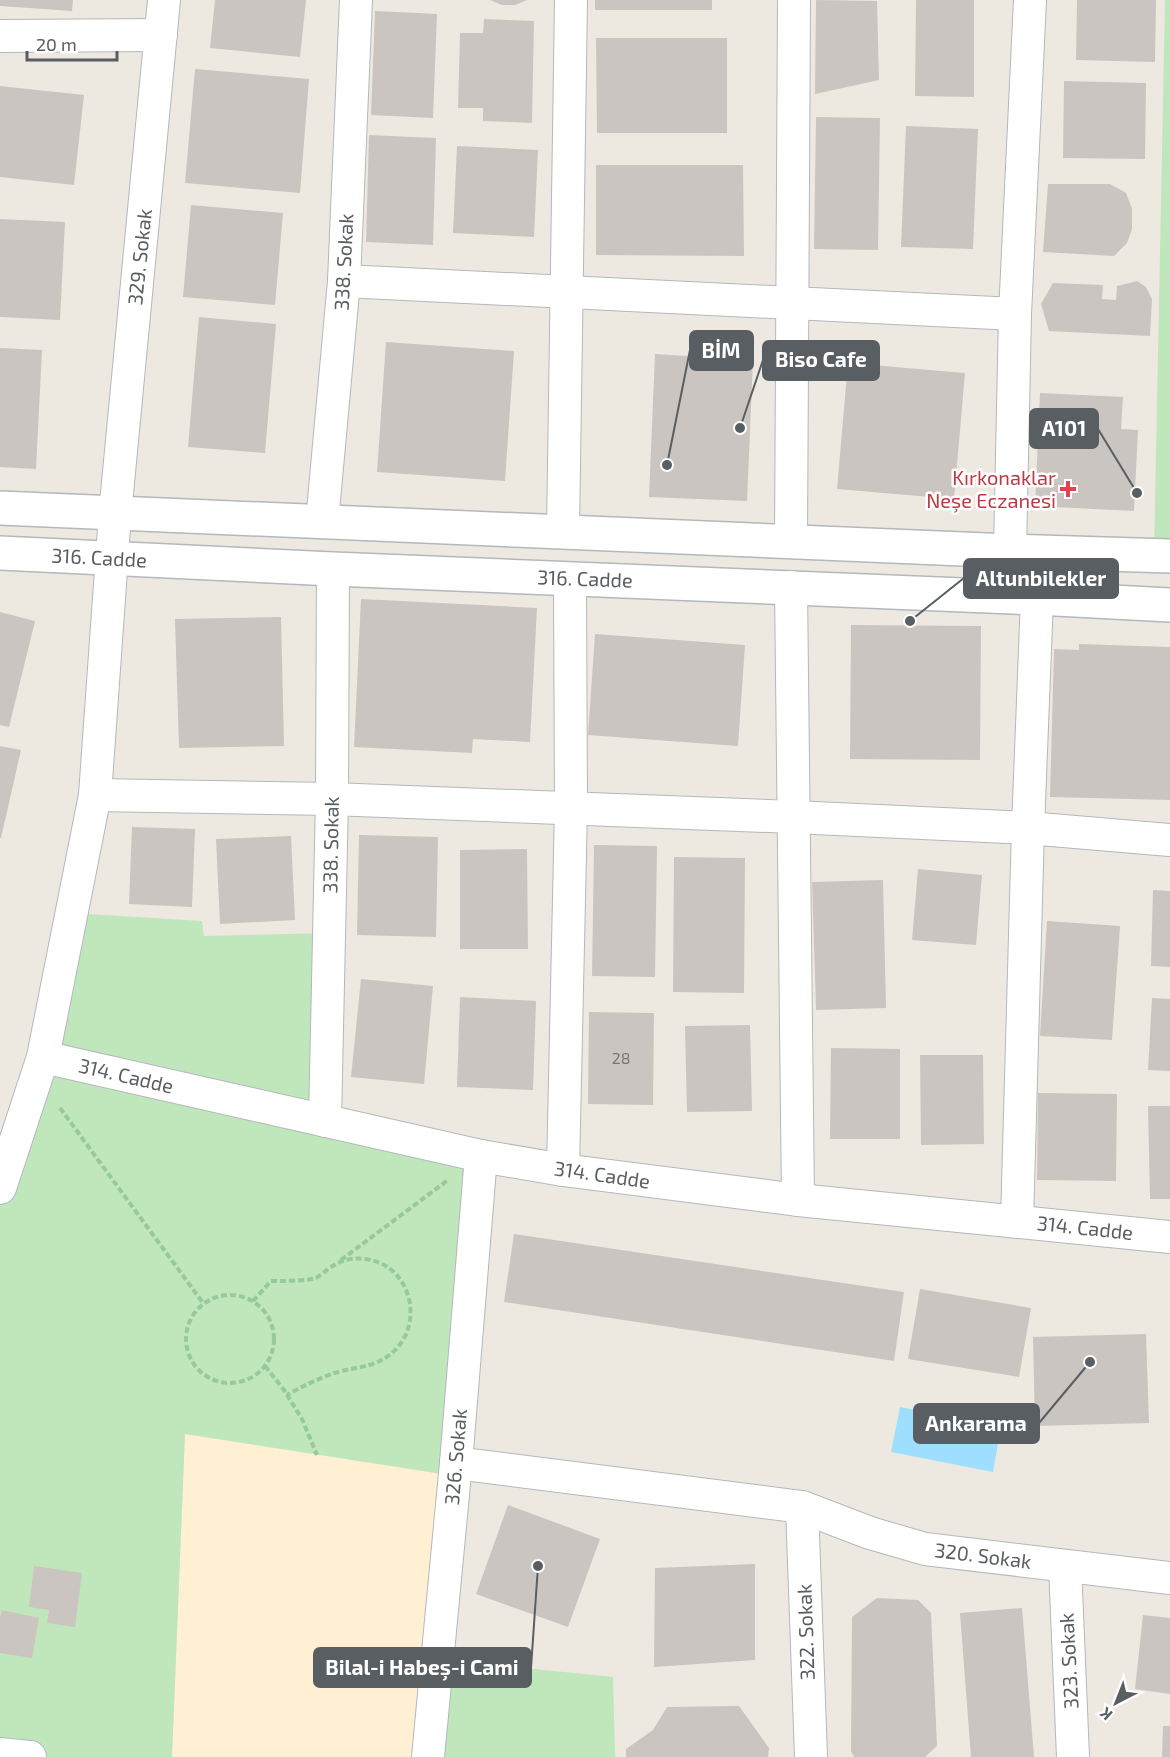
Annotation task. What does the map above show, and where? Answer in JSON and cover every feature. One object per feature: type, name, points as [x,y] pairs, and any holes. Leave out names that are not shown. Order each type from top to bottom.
[{"type":"street","name":"329. Sokak","points":[[112,559],[164,0]]},
{"type":"street","name":"338. Sokak","points":[[322,522],[344,281],[356,0]]},
{"type":"street","points":[[563,532],[571,0]]},
{"type":"street","points":[[791,541],[794,0]]},
{"type":"street","points":[[1010,551],[1015,314],[1030,0]]},
{"type":"street","points":[[0,36],[161,35]]},
{"type":"street","points":[[344,281],[1015,314]]},
{"type":"street","points":[[0,508],[1170,556]]},
{"type":"street","name":"316. Cadde","points":[[0,553],[1170,605]]},
{"type":"street","points":[[0,1188],[10,1123],[40,1067],[94,795],[112,559]]},
{"type":"street","name":"338. Sokak","points":[[325,1121],[332,799],[333,569]]},
{"type":"street","points":[[563,1170],[571,808],[570,579]]},
{"type":"street","points":[[790,587],[798,1200]]},
{"type":"street","points":[[1017,1222],[1037,598]]},
{"type":"street","points":[[94,795],[332,799],[793,817],[1028,828],[1170,840]]},
{"type":"street","name":"314. Cadde","points":[[40,1067],[325,1121],[481,1156],[563,1170],[798,1200],[1170,1237]]},
{"type":"street","name":"326. Sokak","points":[[428,1757],[456,1463],[481,1156]]},
{"type":"street","name":"320. Sokak","points":[[456,1463],[802,1507],[870,1533],[925,1549],[1170,1578]]},
{"type":"street","name":"322. Sokak","points":[[802,1507],[811,1757]]},
{"type":"street","name":"323. Sokak","points":[[1065,1566],[1073,1757]]},
{"type":"street","points":[[0,1754],[30,1757]]},
{"type":"path","points":[[40,1067],[203,1303]]},
{"type":"path","points":[[253,1301],[271,1281],[315,1279],[481,1156]]},
{"type":"path","points":[[287,1395],[311,1381],[342,1371],[372,1365],[393,1353],[406,1335],[412,1307],[405,1285],[390,1268],[366,1259],[341,1260]]},
{"type":"path","points":[[230,1294],[253,1301],[267,1314],[273,1328],[275,1343],[271,1357],[263,1370],[251,1378],[236,1383],[222,1383],[207,1377],[196,1367],[189,1355],[186,1341],[187,1327],[193,1314],[203,1303],[216,1297],[230,1294]]},
{"type":"path","points":[[265,1366],[302,1419],[317,1455]]},
{"type":"shaded area","points":[[185,1434],[455,1476],[428,1757],[172,1757]]},
{"type":"green space","points":[[1165,0],[1170,0],[1170,556],[1154,556]]},
{"type":"green space","points":[[71,913],[202,921],[204,936],[329,933],[325,1121],[481,1156],[455,1476],[185,1434],[172,1757],[30,1757],[0,1754],[0,1188]]},
{"type":"green space","points":[[437,1659],[613,1677],[615,1757],[428,1757]]},
{"type":"water","points":[[900,1407],[1001,1427],[993,1472],[891,1452]]},
{"type":"building","points":[[0,0],[73,0],[72,11],[0,6]]},
{"type":"building","points":[[215,0],[306,0],[300,57],[210,48]]},
{"type":"building","points":[[490,0],[527,0],[515,5],[502,5]]},
{"type":"building","points":[[595,0],[712,0],[712,10],[595,10]]},
{"type":"building","points":[[816,0],[877,1],[879,80],[815,94]]},
{"type":"building","points":[[916,0],[974,0],[974,97],[915,96]]},
{"type":"building","points":[[1077,0],[1156,0],[1155,62],[1076,60]]},
{"type":"building","points":[[375,11],[437,14],[433,118],[371,115]]},
{"type":"building","points":[[484,19],[534,21],[532,123],[483,121],[483,108],[458,108],[460,33],[483,33]]},
{"type":"building","points":[[596,38],[727,38],[727,133],[597,133]]},
{"type":"building","points":[[195,69],[309,79],[300,193],[185,183]]},
{"type":"building","points":[[1064,81],[1146,83],[1145,159],[1063,158]]},
{"type":"building","points":[[0,86],[84,95],[74,185],[0,177]]},
{"type":"building","points":[[816,117],[880,118],[878,250],[814,249]]},
{"type":"building","points":[[906,126],[978,129],[973,249],[901,247]]},
{"type":"building","points":[[369,135],[436,138],[433,245],[366,242]]},
{"type":"building","points":[[457,146],[538,150],[534,237],[453,233]]},
{"type":"building","points":[[596,165],[743,165],[744,256],[596,255]]},
{"type":"building","points":[[1048,184],[1110,184],[1126,193],[1132,209],[1132,229],[1127,243],[1114,256],[1043,252]]},
{"type":"building","points":[[191,205],[283,213],[275,305],[183,297]]},
{"type":"building","points":[[0,219],[65,222],[60,320],[0,317]]},
{"type":"building","points":[[1137,281],[1146,287],[1152,299],[1150,336],[1049,331],[1041,304],[1053,283],[1103,285],[1102,299],[1116,300],[1117,286]]},
{"type":"building","points":[[199,317],[276,324],[265,453],[188,447]]},
{"type":"building","points":[[386,342],[514,351],[505,481],[377,472]]},
{"type":"building","points":[[0,348],[42,350],[36,469],[0,467]]},
{"type":"building","points":[[655,354],[753,360],[747,501],[649,497]]},
{"type":"building","points":[[848,363],[965,373],[954,499],[837,489]]},
{"type":"building","points":[[1040,393],[1123,397],[1121,429],[1138,430],[1134,511],[1035,506]]},
{"type":"building","points":[[361,599],[537,608],[530,742],[473,739],[472,753],[354,747]]},
{"type":"building","points":[[0,612],[35,621],[9,727],[0,725]]},
{"type":"building","points":[[281,617],[284,746],[179,748],[175,619]]},
{"type":"building","points":[[851,625],[981,626],[980,760],[850,759]]},
{"type":"building","points":[[595,634],[745,645],[738,746],[588,735]]},
{"type":"building","points":[[1079,644],[1170,647],[1170,800],[1050,797],[1054,649],[1079,650]]},
{"type":"building","points":[[0,746],[21,750],[1,838],[0,838]]},
{"type":"building","points":[[132,827],[195,829],[192,907],[129,904]]},
{"type":"building","points":[[359,835],[438,837],[436,937],[357,935]]},
{"type":"building","points":[[291,836],[295,920],[220,924],[216,839]]},
{"type":"building","points":[[594,845],[657,846],[655,977],[592,976]]},
{"type":"building","points":[[527,849],[528,949],[460,949],[460,850]]},
{"type":"building","points":[[674,857],[745,858],[744,993],[673,992]]},
{"type":"building","points":[[918,869],[982,875],[976,945],[912,940]]},
{"type":"building","points":[[883,880],[886,1008],[816,1010],[812,882]]},
{"type":"building","points":[[1153,890],[1170,891],[1170,967],[1151,966]]},
{"type":"building","points":[[1047,921],[1120,926],[1112,1040],[1040,1036]]},
{"type":"building","points":[[361,979],[433,986],[424,1084],[351,1077]]},
{"type":"building","points":[[460,997],[536,1001],[533,1090],[457,1087]]},
{"type":"building","points":[[1152,998],[1170,999],[1170,1071],[1148,1070]]},
{"type":"building","points":[[589,1012],[654,1013],[653,1105],[588,1104]]},
{"type":"building","points":[[750,1025],[752,1111],[687,1112],[685,1026]]},
{"type":"building","points":[[831,1048],[900,1049],[900,1139],[830,1139]]},
{"type":"building","points":[[920,1055],[983,1055],[984,1144],[921,1145]]},
{"type":"building","points":[[1038,1093],[1117,1094],[1116,1181],[1037,1180]]},
{"type":"building","points":[[1148,1106],[1170,1106],[1170,1199],[1150,1199]]},
{"type":"building","points":[[514,1234],[904,1292],[894,1361],[504,1302]]},
{"type":"building","points":[[920,1289],[1031,1308],[1019,1377],[908,1359]]},
{"type":"building","points":[[1146,1334],[1149,1423],[1035,1426],[1033,1337]]},
{"type":"building","points":[[508,1505],[600,1539],[568,1627],[476,1594]]},
{"type":"building","points":[[755,1564],[755,1660],[654,1667],[655,1568]]},
{"type":"building","points":[[34,1566],[82,1573],[75,1627],[47,1623],[49,1610],[29,1607]]},
{"type":"building","points":[[877,1598],[918,1600],[931,1613],[937,1746],[925,1757],[854,1757],[851,1751],[852,1617]]},
{"type":"building","points":[[1022,1608],[1034,1757],[971,1757],[960,1613]]},
{"type":"building","points":[[2,1610],[39,1618],[32,1658],[0,1653]]},
{"type":"building","points":[[1143,1615],[1170,1618],[1170,1694],[1135,1689]]},
{"type":"building","points":[[739,1706],[769,1748],[768,1757],[626,1757],[626,1749],[653,1730],[667,1707]]},
{"type":"building","points":[[1163,1726],[1170,1726],[1170,1757],[1162,1757]]},
{"type":"place","name":"Biso Cafe","points":[[740,428]]},
{"type":"place","name":"BİM","points":[[667,465]]},
{"type":"place","name":"Kırkonaklar Neşe Eczanesi","points":[[1068,489]]},
{"type":"place","name":"A101","points":[[1137,493]]},
{"type":"place","name":"Altunbilekler","points":[[910,621]]},
{"type":"place","name":"Ankarama","points":[[1090,1362]]},
{"type":"place","name":"Bilal-i Habeş-i Cami","points":[[538,1566]]}]
